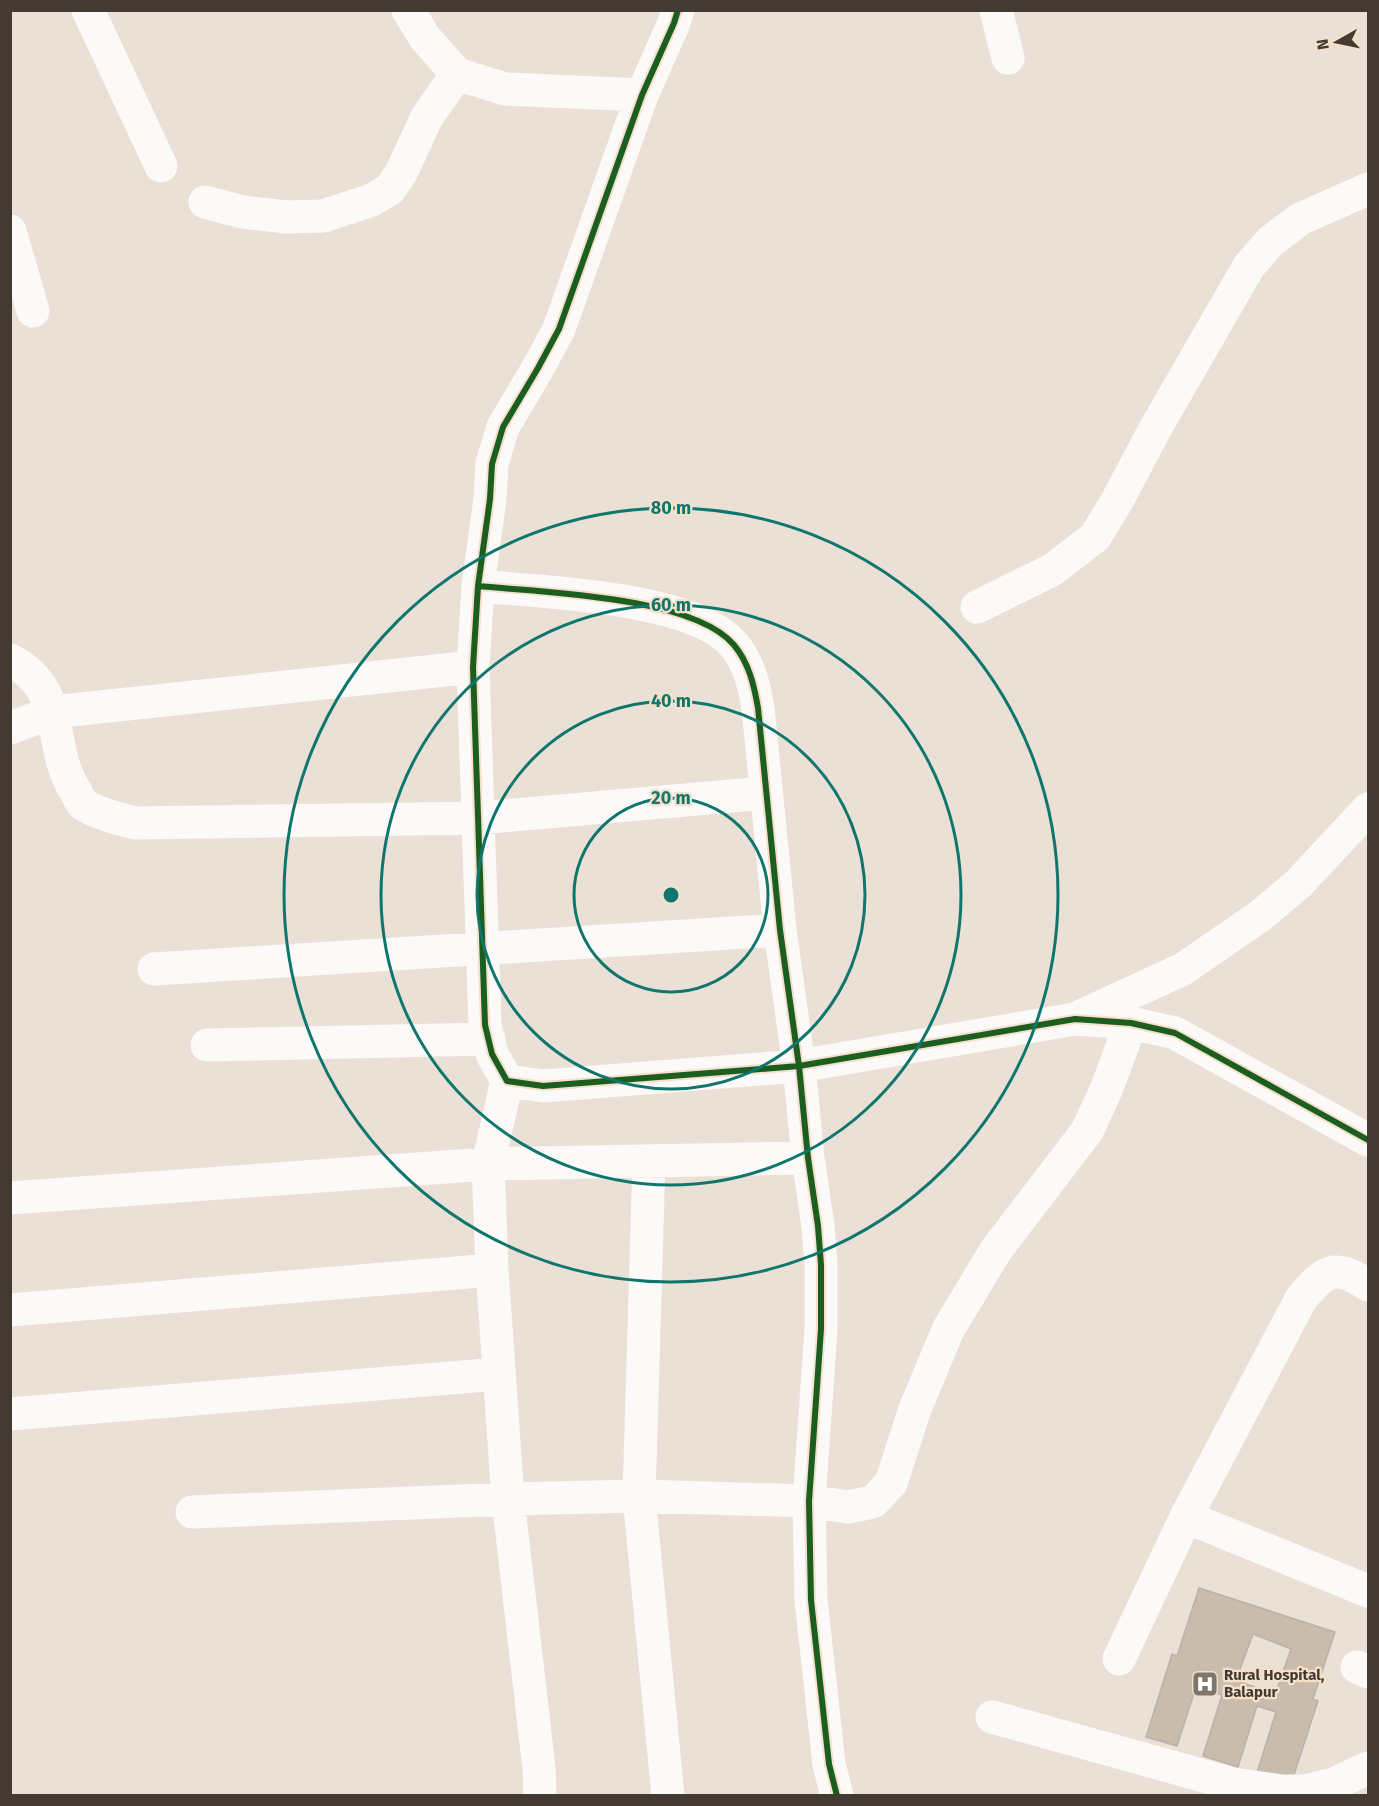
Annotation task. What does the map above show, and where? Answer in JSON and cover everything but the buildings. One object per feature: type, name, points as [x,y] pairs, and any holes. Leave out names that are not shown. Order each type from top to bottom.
[{"type":"street","points":[[88,10],[161,166]]},
{"type":"street","points":[[408,10],[425,38],[457,74],[505,89],[642,95]]},
{"type":"street","points":[[540,1796],[539,1768],[508,1499],[492,1270],[488,1164],[507,1081],[492,1054],[485,1026],[473,667],[478,586],[490,499],[492,464],[503,427],[559,329],[642,95],[678,10]]},
{"type":"street","points":[[996,10],[1008,58]]},
{"type":"street","points":[[205,202],[242,212],[287,217],[324,216],[372,200],[390,189],[401,173],[427,117],[457,74]]},
{"type":"street","points":[[977,608],[1052,570],[1095,537],[1249,266],[1271,241],[1300,219],[1368,189]]},
{"type":"street","points":[[10,231],[33,311]]},
{"type":"street","points":[[478,586],[603,597],[669,611],[709,626],[732,643],[744,659],[754,685],[780,930],[821,1265],[821,1329],[809,1501],[811,1600],[829,1764],[837,1796]]},
{"type":"street","points":[[10,660],[19,665],[38,683],[48,698],[53,712],[62,764],[70,784],[84,804],[112,817],[135,824],[479,818],[765,793]]},
{"type":"street","points":[[10,728],[53,712],[473,667]]},
{"type":"street","points":[[1075,1019],[1183,969],[1260,916],[1299,883],[1368,809]]},
{"type":"street","points":[[154,969],[780,930]]},
{"type":"street","points":[[507,1081],[543,1086],[798,1066],[1075,1019],[1131,1023],[1175,1033],[1368,1140]]},
{"type":"street","points":[[192,1512],[639,1496],[809,1501],[848,1508],[873,1502],[891,1483],[915,1409],[948,1330],[996,1250],[1087,1131],[1106,1090],[1131,1023]]},
{"type":"street","points":[[207,1045],[489,1039]]},
{"type":"street","points":[[10,1198],[488,1164],[808,1158]]},
{"type":"street","points":[[649,1161],[639,1496],[668,1796]]},
{"type":"street","points":[[10,1310],[492,1270]]},
{"type":"street","points":[[1119,1659],[1186,1517],[1301,1299],[1318,1279],[1334,1272],[1352,1275],[1368,1285]]},
{"type":"street","points":[[10,1414],[499,1374]]},
{"type":"street","points":[[1186,1517],[1368,1591]]},
{"type":"street","points":[[992,1717],[1233,1784],[1282,1791],[1306,1791],[1334,1784],[1368,1768]]},
{"type":"cycle path","points":[[678,10],[642,95],[559,329],[503,427],[492,464],[490,499],[478,586],[473,667],[485,1025],[492,1054],[507,1081],[543,1086],[799,1066],[1075,1019],[1131,1023],[1175,1033],[1368,1140]]},
{"type":"cycle path","points":[[478,586],[614,599],[651,606],[685,616],[714,629],[734,645],[744,659],[753,683],[758,708],[780,930],[799,1066],[821,1265],[821,1329],[809,1501],[811,1600],[829,1764],[837,1796]]},
{"type":"place","name":"Rural Hospital, Balapur","points":[[1205,1684]]}]
